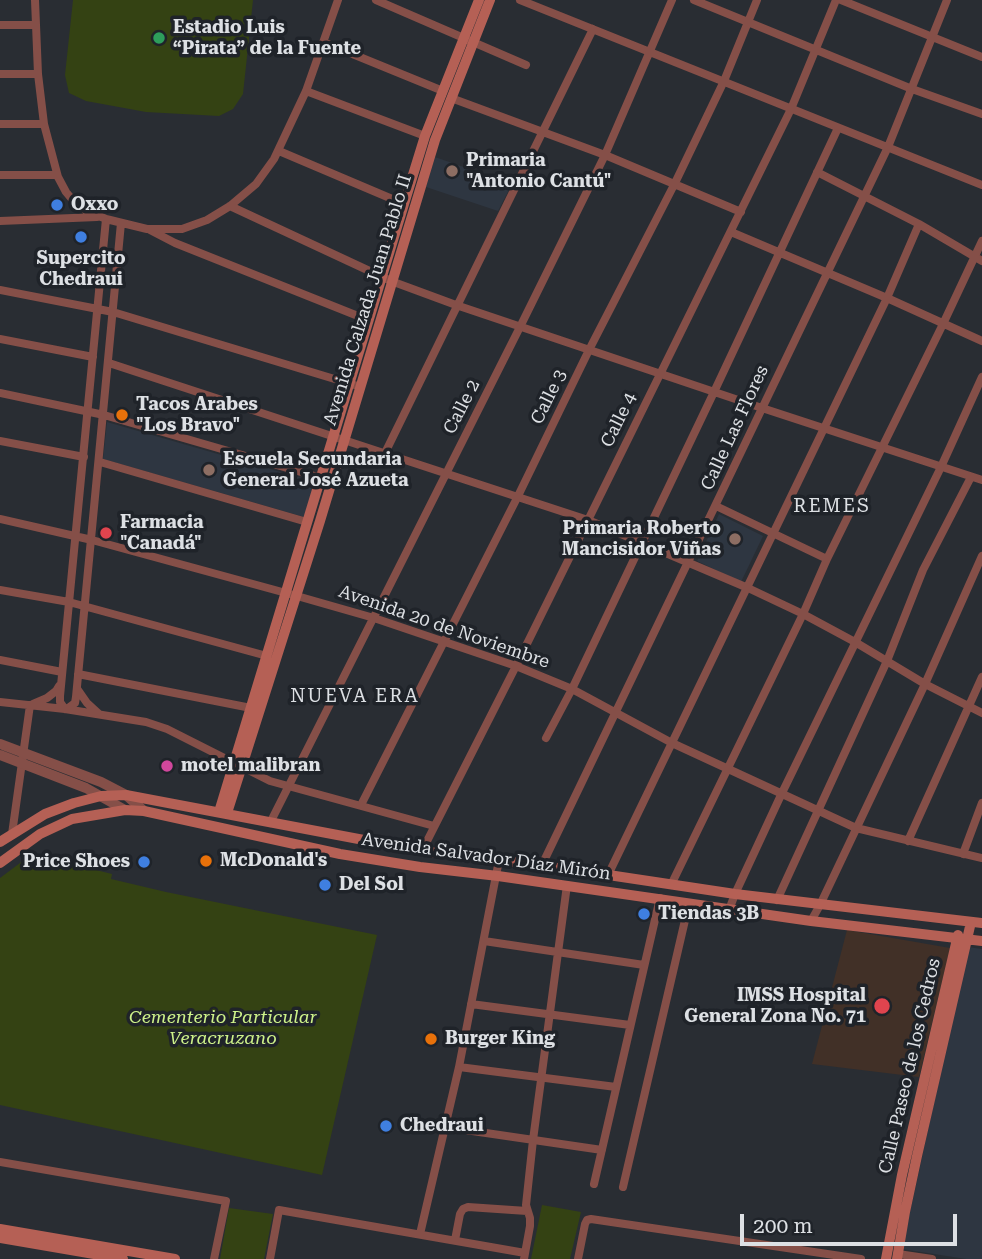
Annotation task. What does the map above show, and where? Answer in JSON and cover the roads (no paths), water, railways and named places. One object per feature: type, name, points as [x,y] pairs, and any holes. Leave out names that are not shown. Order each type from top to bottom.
[{"type":"main road","name":"Avenida Calzada Juan Pablo II","points":[[238,766],[251,708],[267,656],[332,481],[339,438],[425,136],[447,94],[468,41],[479,0]]},
{"type":"main road","name":"Avenida Calzada Juan Pablo II","points":[[468,41],[490,0]]},
{"type":"main road","name":"Avenida Calzada Juan Pablo II","points":[[355,386],[368,320],[386,279],[435,140],[447,94]]},
{"type":"main road","name":"Avenida Calzada Juan Pablo II","points":[[223,813],[291,594],[320,477],[339,438]]},
{"type":"main road","name":"Avenida Salvador Díaz Mirón","points":[[0,842],[45,814],[74,803],[102,796],[126,795],[422,851],[542,865],[778,900],[971,922]]},
{"type":"main road","name":"Avenida Salvador Díaz Mirón","points":[[0,863],[40,834],[72,819],[125,810],[144,811],[348,855],[420,867],[567,885],[811,921],[982,941]]},
{"type":"main road","points":[[348,855],[355,846],[373,847],[378,843]]},
{"type":"main road","name":"Calle Paseo de los Cedros","points":[[897,1256],[933,1067],[963,939],[971,922]]},
{"type":"main road","name":"Calle Paseo de los Cedros","points":[[886,1259],[902,1175],[933,1067]]},
{"type":"main road","points":[[0,1229],[175,1259]]},
{"type":"main road","points":[[0,1238],[123,1259]]},
{"type":"street","points":[[35,0],[38,74],[44,124],[57,175],[66,192],[85,210],[103,218],[147,229],[183,229],[207,220],[230,206],[256,184],[279,151],[306,91],[338,0]]},
{"type":"street","points":[[376,0],[526,65]]},
{"type":"street","points":[[520,0],[982,185]]},
{"type":"street","name":"Calle 2","points":[[270,823],[605,155],[672,0]]},
{"type":"street","points":[[694,0],[912,89],[982,114]]},
{"type":"street","name":"Calle 3","points":[[361,805],[675,183],[724,81],[757,0]]},
{"type":"street","points":[[839,0],[982,57]]},
{"type":"street","name":"Calle 4","points":[[422,851],[741,212],[791,109],[839,0]]},
{"type":"street","name":"Calle Las Flores","points":[[542,865],[888,147],[947,0]]},
{"type":"street","points":[[0,25],[35,25]]},
{"type":"street","points":[[385,453],[593,29]]},
{"type":"street","points":[[323,42],[741,212]]},
{"type":"street","points":[[0,74],[38,74]]},
{"type":"street","points":[[306,91],[425,136]]},
{"type":"street","points":[[0,124],[44,124]]},
{"type":"street","points":[[546,738],[572,689],[838,128]]},
{"type":"street","points":[[279,151],[404,204]]},
{"type":"street","points":[[817,172],[919,224],[979,260]]},
{"type":"street","points":[[0,176],[57,175]]},
{"type":"street","points":[[230,206],[386,279],[456,305],[982,480]]},
{"type":"street","points":[[0,220],[103,218]]},
{"type":"street","points":[[66,709],[60,702],[99,310],[103,218]]},
{"type":"street","points":[[66,709],[75,703],[77,688],[121,223]]},
{"type":"street","points":[[608,875],[887,298],[919,224]]},
{"type":"street","points":[[147,229],[175,243],[368,320]]},
{"type":"street","points":[[731,232],[982,341]]},
{"type":"street","points":[[671,885],[882,447],[943,324],[979,260],[982,241]]},
{"type":"street","points":[[0,290],[113,312],[355,386]]},
{"type":"street","points":[[0,339],[93,357]]},
{"type":"street","points":[[109,363],[588,520],[803,614],[925,684],[982,713]]},
{"type":"street","points":[[729,910],[734,894],[982,377]]},
{"type":"street","points":[[0,393],[104,415],[332,481]]},
{"type":"street","points":[[0,442],[84,457]]},
{"type":"street","points":[[100,462],[307,522]]},
{"type":"street","points":[[778,900],[888,662],[923,570],[971,477]]},
{"type":"street","points":[[716,506],[827,559]]},
{"type":"street","name":"Avenida 20 de Noviembre","points":[[0,519],[92,540],[291,594],[374,618],[516,666],[572,689],[728,771],[856,828],[982,858]]},
{"type":"street","points":[[811,921],[925,684],[982,556]]},
{"type":"street","points":[[0,590],[69,602],[267,656]]},
{"type":"street","points":[[0,660],[62,676]]},
{"type":"street","points":[[78,674],[251,708]]},
{"type":"street","points":[[30,705],[56,691],[62,676]]},
{"type":"street","points":[[908,841],[982,677]]},
{"type":"street","points":[[77,688],[87,703],[102,716]]},
{"type":"street","points":[[0,702],[146,722],[167,729],[270,781],[434,826]]},
{"type":"street","points":[[12,834],[30,705]]},
{"type":"street","points":[[0,744],[125,810]]},
{"type":"street","points":[[0,754],[23,758],[101,782],[126,795],[144,811]]},
{"type":"street","points":[[963,854],[982,803]]},
{"type":"street","points":[[420,1234],[459,1067],[499,860]]},
{"type":"street","points":[[270,1259],[279,1210],[455,1240],[524,1256],[530,1222],[527,1198],[533,1140],[567,885]]},
{"type":"street","points":[[594,1184],[660,898]]},
{"type":"street","points":[[623,1187],[689,903]]},
{"type":"street","points":[[484,941],[644,965]]},
{"type":"street","points":[[471,1004],[631,1025]]},
{"type":"street","points":[[459,1067],[616,1087]]},
{"type":"street","points":[[445,1127],[601,1150]]},
{"type":"street","points":[[0,1162],[226,1201],[214,1259]]},
{"type":"street","points":[[455,1240],[463,1209],[468,1207],[527,1211]]},
{"type":"street","points":[[578,1259],[585,1224],[591,1219],[861,1259]]},
{"type":"street","points":[[897,1256],[932,1259]]},
{"type":"place","name":"Estadio Luis “Pirata” de la Fuente","points":[[159,38]]},
{"type":"place","name":"Primaria \"Antonio Cantú\"","points":[[452,171]]},
{"type":"place","name":"Oxxo","points":[[57,205]]},
{"type":"place","name":"Supercito Chedraui","points":[[81,237]]},
{"type":"place","name":"Tacos Arabes \"Los Bravo\"","points":[[122,415]]},
{"type":"place","name":"Escuela Secundaria General José Azueta","points":[[209,470]]},
{"type":"place","name":"Farmacia \"Canadá\"","points":[[106,533]]},
{"type":"place","name":"Primaria Roberto Mancisidor Viñas","points":[[735,539]]},
{"type":"place","name":"motel malibran","points":[[167,766]]},
{"type":"place","name":"McDonald's","points":[[206,861]]},
{"type":"place","name":"Price Shoes","points":[[144,862]]},
{"type":"place","name":"Del Sol","points":[[325,885]]},
{"type":"place","name":"Tiendas 3B","points":[[644,914]]},
{"type":"place","name":"IMSS Hospital General Zona No. 71","points":[[882,1006]]},
{"type":"place","name":"Burger King","points":[[431,1039]]},
{"type":"place","name":"Chedraui","points":[[386,1126]]},
{"type":"district","name":"REMES","points":[[832,506]]},
{"type":"district","name":"NUEVA ERA","points":[[355,696]]},
{"type":"park label","name":"Cementerio Particular Veracruzano","points":[[223,1028]]}]
